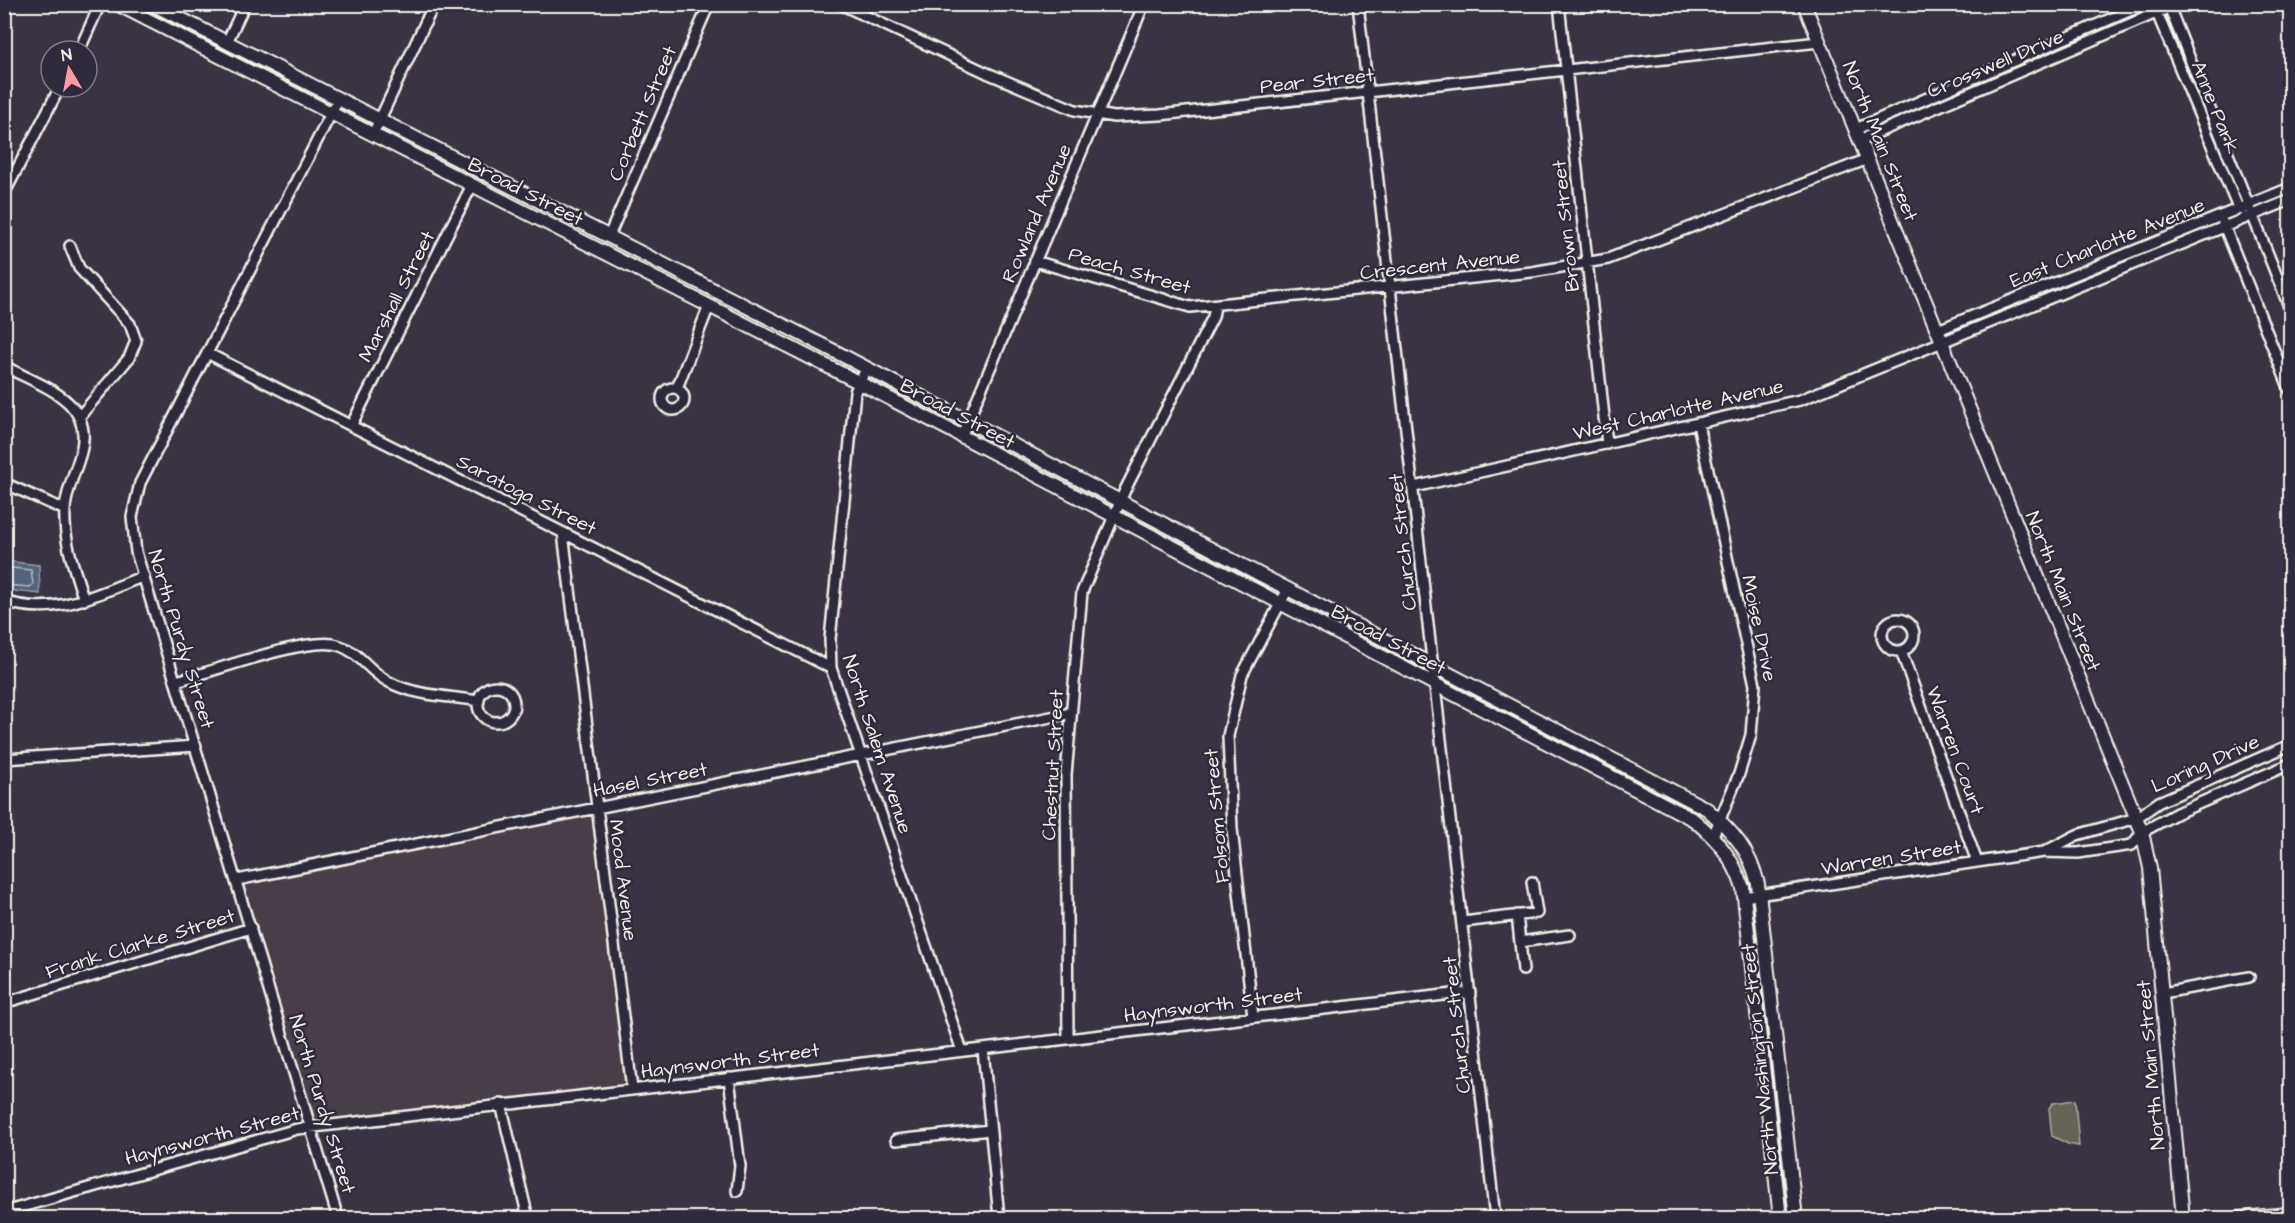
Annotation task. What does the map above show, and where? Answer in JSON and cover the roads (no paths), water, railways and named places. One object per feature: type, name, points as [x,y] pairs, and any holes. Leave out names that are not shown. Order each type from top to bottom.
[{"type":"main road","name":"Broad Street","points":[[117,4],[860,383],[1694,820],[1713,836],[1731,858],[1744,897]]},
{"type":"main road","name":"Broad Street","points":[[152,4],[968,421],[1699,804],[1737,837],[1750,858],[1760,895]]},
{"type":"main road","name":"North Main Street","points":[[1804,4],[2142,832],[2150,868],[2183,1218]]},
{"type":"main road","name":"North Washington Street","points":[[1760,895],[1796,1218]]},
{"type":"main road","name":"North Washington Street","points":[[1744,897],[1780,1218]]},
{"type":"main road","points":[[2239,1218],[2290,1214]]},
{"type":"street","points":[[84,39],[100,4]]},
{"type":"street","points":[[226,42],[245,4]]},
{"type":"street","points":[[373,134],[434,4]]},
{"type":"street","name":"Corbett Street","points":[[609,236],[709,4]]},
{"type":"street","name":"Pear Street","points":[[840,4],[1023,89],[1075,110],[1114,117],[1160,115],[1819,42]]},
{"type":"street","name":"Rowland Avenue","points":[[961,437],[1144,4]]},
{"type":"street","name":"Church Street","points":[[1358,4],[1495,1218]]},
{"type":"street","name":"Brown Street","points":[[1558,4],[1607,444]]},
{"type":"street","name":"Crosswell Drive","points":[[1858,135],[2145,4]]},
{"type":"street","name":"Crosswell Drive","points":[[1858,135],[2172,5]]},
{"type":"street","name":"Anne Park","points":[[2172,5],[2290,309]]},
{"type":"street","name":"Anne Park","points":[[2159,9],[2238,208]]},
{"type":"street","name":"North Purdy Street","points":[[338,1218],[132,536],[134,500],[339,98]]},
{"type":"street","points":[[4,194],[54,99]]},
{"type":"street","name":"Crescent Avenue","points":[[1215,306],[1391,288],[1587,264],[1636,249],[1868,159]]},
{"type":"street","name":"Marshall Street","points":[[352,424],[472,185]]},
{"type":"street","name":"East Charlotte Avenue","points":[[1940,336],[2238,208],[2290,188]]},
{"type":"street","name":"East Charlotte Avenue","points":[[1940,336],[2290,200]]},
{"type":"street","points":[[2238,208],[2252,215]]},
{"type":"street","points":[[2220,216],[2290,390]]},
{"type":"street","points":[[70,246],[79,268],[130,324],[136,340],[129,358],[80,416]]},
{"type":"street","name":"Peach Street","points":[[1035,261],[1168,303],[1190,307],[1215,306]]},
{"type":"street","points":[[676,388],[709,306]]},
{"type":"street","points":[[1120,501],[1213,316],[1215,306]]},
{"type":"street","name":"West Charlotte Avenue","points":[[1414,487],[1800,400],[1940,336]]},
{"type":"street","name":"Saratoga Street","points":[[207,353],[352,424],[831,669]]},
{"type":"street","points":[[4,366],[70,402],[80,416],[83,444],[65,510],[69,548],[84,600]]},
{"type":"street","name":"North Salem Avenue","points":[[866,369],[855,392],[850,430],[830,639],[831,669],[962,1051]]},
{"type":"street","name":"Moise Drive","points":[[1698,424],[1755,685],[1751,735],[1739,774],[1713,836]]},
{"type":"street","points":[[4,483],[65,510]]},
{"type":"street","name":"Chestnut Street","points":[[1068,1039],[1065,817],[1071,713],[1082,592],[1120,501]]},
{"type":"street","name":"Mood Avenue","points":[[563,533],[632,1089]]},
{"type":"street","points":[[4,601],[45,609],[84,600],[144,576]]},
{"type":"street","name":"Folsom Street","points":[[1253,1017],[1232,829],[1228,736],[1242,675],[1288,589]]},
{"type":"street","points":[[176,681],[274,653],[324,644],[352,651],[382,678],[399,686],[478,701]]},
{"type":"street","name":"Warren Court","points":[[1901,651],[1977,862]]},
{"type":"street","points":[[501,687],[512,694],[514,707],[508,718],[496,723],[484,717],[478,701],[488,688],[501,687]]},
{"type":"street","name":"Hasel Street","points":[[237,880],[1071,713]]},
{"type":"street","name":"Loring Drive","points":[[2136,818],[2159,802],[2290,745]]},
{"type":"street","points":[[4,759],[196,746]]},
{"type":"street","name":"Loring Drive","points":[[2142,832],[2177,813],[2290,764]]},
{"type":"street","name":"Warren Street","points":[[2044,852],[2077,835],[2136,818]]},
{"type":"street","name":"Warren Street","points":[[1744,897],[2044,852],[2078,853],[2132,845],[2142,832]]},
{"type":"street","points":[[1462,922],[1537,913],[1532,882]]},
{"type":"street","points":[[1517,915],[1523,970]]},
{"type":"street","name":"Frank Clarke Street","points":[[4,1003],[251,928]]},
{"type":"street","points":[[1520,942],[1570,935]]},
{"type":"street","points":[[2163,993],[2249,977]]},
{"type":"street","name":"Haynsworth Street","points":[[4,1212],[227,1147],[311,1127],[1470,992]]},
{"type":"street","points":[[983,1048],[999,1218]]},
{"type":"street","points":[[729,1078],[740,1166],[737,1191]]},
{"type":"street","points":[[501,1104],[528,1218]]},
{"type":"street","points":[[896,1140],[990,1130]]},
{"type":"water","points":[[5,561],[39,565],[40,594],[5,590]]}]
